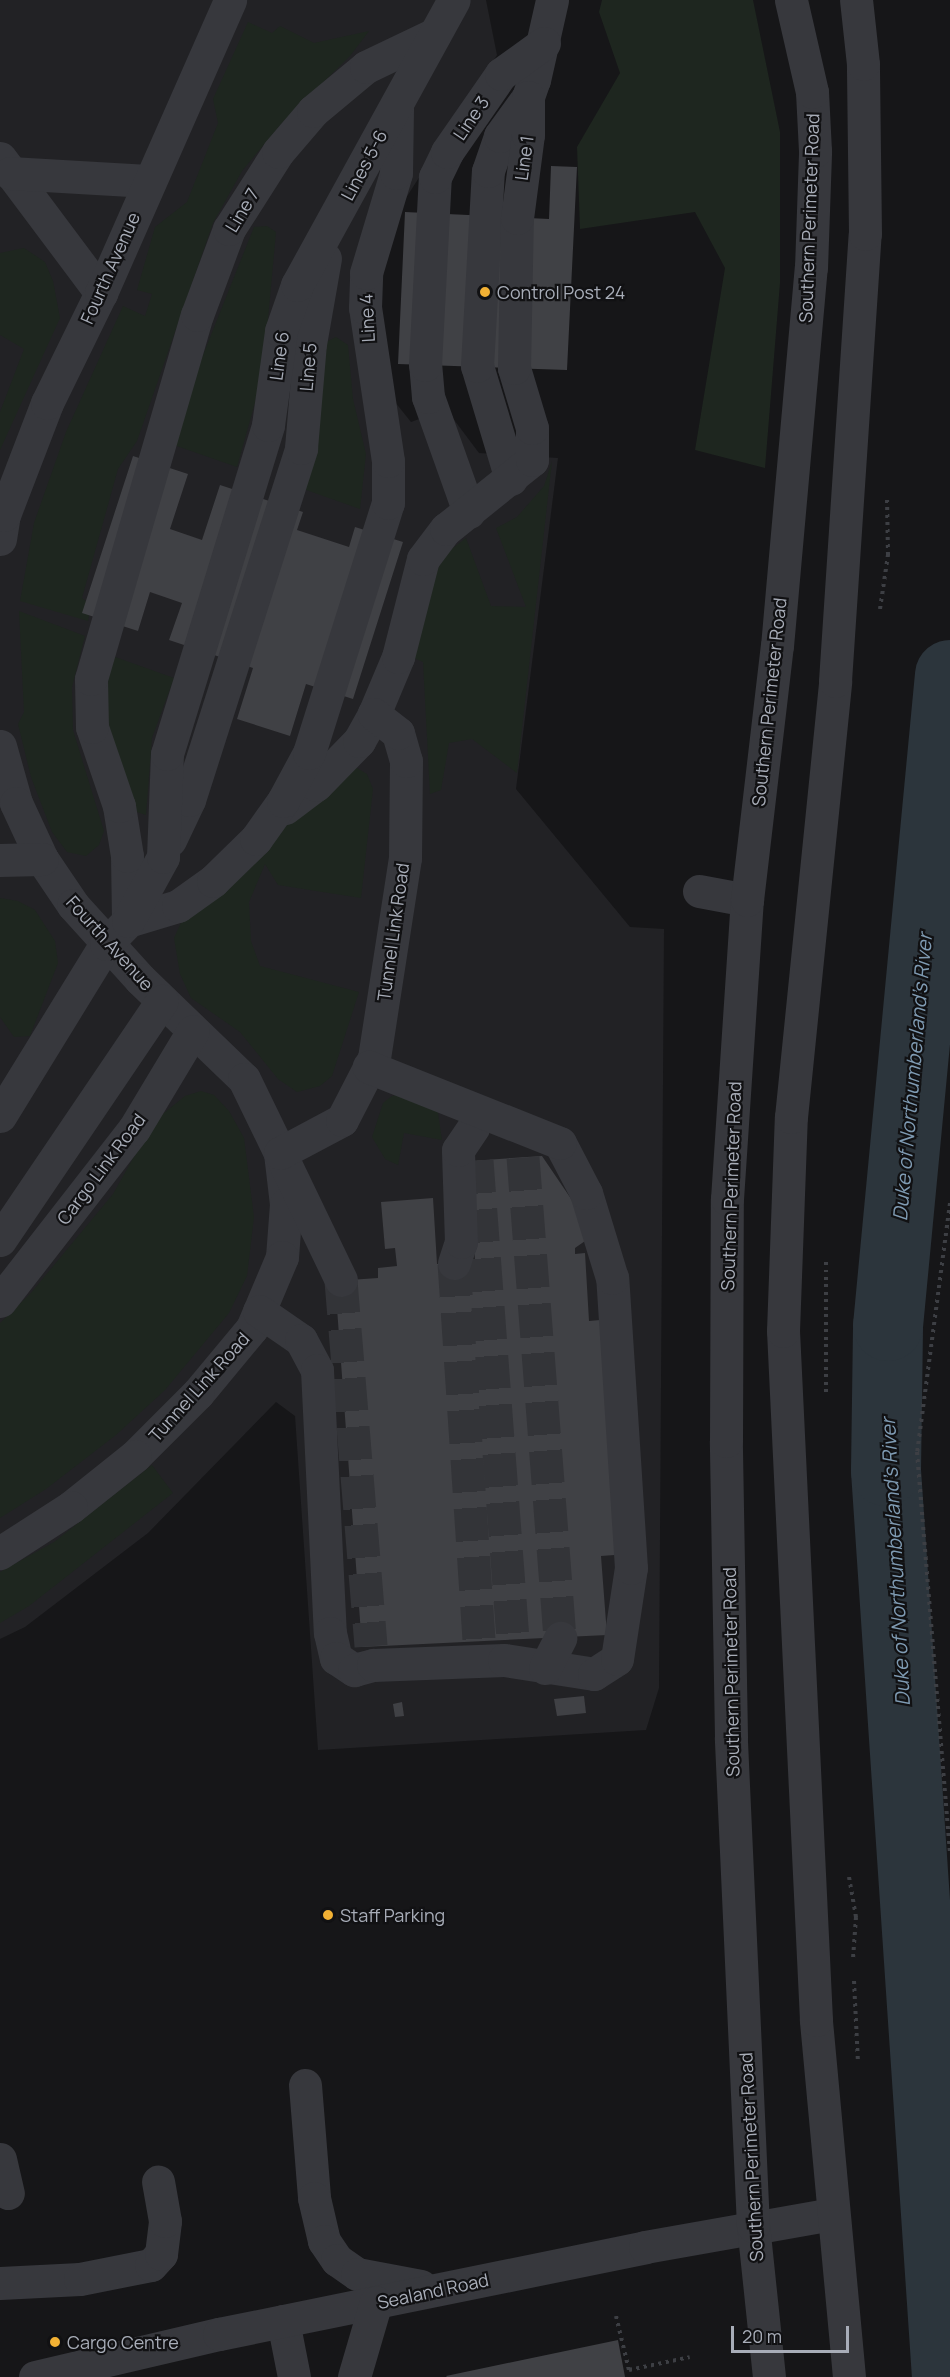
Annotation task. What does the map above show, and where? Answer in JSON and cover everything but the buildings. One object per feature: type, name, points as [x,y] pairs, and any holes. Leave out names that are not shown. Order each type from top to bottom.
[{"type":"street","name":"Fourth Avenue","points":[[0,539],[4,515],[47,403],[101,292],[148,181],[230,0]]},
{"type":"street","name":"Lines 5-6","points":[[332,227],[454,0]]},
{"type":"street","points":[[511,479],[477,366],[484,216],[488,171],[497,145],[528,97],[544,43],[552,0]]},
{"type":"street","name":"Southern Perimeter Road","points":[[769,2377],[753,2226],[731,1737],[726,1441],[727,1198],[747,900],[777,646],[811,268],[815,151],[812,92],[791,0]]},
{"type":"street","points":[[849,2377],[832,2214],[816,2020],[783,1331],[791,1117],[835,681],[865,234],[863,64],[856,0]]},
{"type":"street","name":"Line 7","points":[[117,932],[128,856],[119,806],[93,728],[91,680],[102,633],[156,464],[197,315],[229,229],[272,162],[313,111],[366,67],[435,34]]},
{"type":"street","name":"Line 3","points":[[469,512],[428,397],[425,365],[431,213],[435,177],[447,152],[501,74],[544,43]]},
{"type":"street","name":"Line 1","points":[[269,820],[316,785],[359,741],[374,714],[398,657],[423,560],[446,529],[532,460],[532,428],[514,368],[517,218],[528,135],[528,97]]},
{"type":"street","name":"Line 4","points":[[269,820],[309,753],[388,503],[388,461],[369,355],[366,273],[396,174],[397,104]]},
{"type":"street","points":[[3,170],[148,181]]},
{"type":"street","points":[[3,170],[101,292]]},
{"type":"street","name":"Line 6","points":[[163,857],[167,754],[268,425],[281,331],[297,285],[332,227]]},
{"type":"street","name":"Line 5","points":[[0,1116],[163,857],[189,800],[301,448],[311,333],[332,227]]},
{"type":"street","name":"Tunnel Link Road","points":[[280,1153],[342,1120],[369,1067],[375,1047],[405,858],[406,761],[398,733],[374,714]]},
{"type":"street","name":"Fourth Avenue","points":[[0,746],[16,803],[42,859],[73,905],[117,932],[162,1000],[193,1031]]},
{"type":"street","points":[[117,932],[178,906],[213,881],[269,820]]},
{"type":"street","points":[[0,860],[42,859]]},
{"type":"street","points":[[699,891],[747,900]]},
{"type":"street","points":[[0,1240],[162,1000]]},
{"type":"street","name":"Tunnel Link Road","points":[[0,1553],[71,1507],[135,1456],[198,1393],[252,1328],[282,1257],[286,1204],[280,1153],[244,1079],[193,1031]]},
{"type":"street","name":"Cargo Link Road","points":[[0,1301],[134,1129],[193,1031]]},
{"type":"street","points":[[259,1311],[301,1340],[317,1370],[330,1633],[336,1658],[354,1670],[372,1656],[489,1652],[545,1668],[594,1674],[617,1659],[631,1568],[612,1278],[586,1193],[560,1143],[522,1142],[369,1067]]},
{"type":"street","points":[[472,1117],[477,1160]]},
{"type":"street","points":[[454,1263],[461,1242],[458,1150],[472,1117]]},
{"type":"street","points":[[280,1153],[341,1281]]},
{"type":"street","points":[[545,1668],[560,1638]]},
{"type":"street","points":[[305,2085],[314,2198],[324,2241],[337,2260],[357,2274],[384,2281],[444,2288]]},
{"type":"street","points":[[0,2159],[8,2193]]},
{"type":"street","points":[[0,2283],[80,2279],[151,2265],[161,2254],[165,2221],[158,2181]]},
{"type":"street","name":"Sealand Road","points":[[43,2376],[283,2321],[753,2226],[832,2214]]},
{"type":"street","points":[[354,2377],[376,2302]]},
{"type":"street","points":[[283,2321],[294,2377]]},
{"type":"path","points":[[879,612],[888,555],[887,495]]},
{"type":"path","points":[[950,1203],[917,1452],[950,1854]]},
{"type":"path","points":[[826,1260],[826,1398]]},
{"type":"path","points":[[848,1874],[856,1917],[853,1960],[860,2059],[856,2069]]},
{"type":"path","points":[[616,2316],[629,2370],[690,2358]]},
{"type":"shaded area","points":[[0,0],[486,0],[497,55],[392,220],[372,323],[383,387],[411,422],[446,409],[479,453],[558,458],[516,789],[630,927],[664,929],[659,1688],[646,1730],[318,1750],[295,1416],[276,1402],[148,1533],[25,1627],[0,1639]]},
{"type":"shaded area","points":[[602,0],[753,0],[780,132],[780,283],[765,468],[695,450],[725,268],[695,212],[580,229],[577,147],[620,73],[599,12]]},
{"type":"shaded area","points":[[248,22],[272,33],[280,26],[314,43],[369,31],[350,56],[281,124],[242,171],[213,223],[137,441],[118,469],[82,598],[91,605],[88,621],[20,601],[34,523],[66,432],[123,306],[145,316],[152,294],[137,290],[155,227],[187,202],[218,123],[213,99]]},
{"type":"shaded area","points":[[267,226],[276,232],[263,374],[237,467],[168,443],[254,227]]},
{"type":"shaded area","points":[[24,248],[45,262],[53,281],[60,318],[0,450],[0,412],[24,349],[0,335],[0,253]]},
{"type":"shaded area","points":[[336,337],[348,345],[353,399],[366,454],[360,509],[295,486],[324,343]]},
{"type":"shaded area","points":[[552,461],[517,773],[472,739],[449,743],[441,790],[430,794],[423,662],[409,656],[432,577],[449,551],[466,538],[491,606],[526,607],[496,528],[517,517],[544,486]]},
{"type":"shaded area","points":[[19,611],[85,636],[72,687],[73,730],[104,831],[99,845],[86,856],[67,852],[52,832],[31,777],[18,724],[24,712]]},
{"type":"shaded area","points":[[101,652],[174,678],[152,738],[146,815],[137,812],[102,738]]},
{"type":"shaded area","points":[[347,762],[367,774],[373,789],[361,898],[278,885],[265,864],[249,902],[251,941],[260,966],[359,992],[332,1076],[320,1086],[297,1092],[278,1079],[240,1032],[191,998],[180,974],[174,938],[189,905]]},
{"type":"shaded area","points":[[0,898],[18,901],[35,910],[55,941],[58,963],[30,1036],[14,1037],[0,1017]]},
{"type":"shaded area","points":[[201,1091],[214,1095],[229,1111],[244,1138],[254,1217],[247,1276],[229,1313],[165,1390],[116,1435],[46,1489],[0,1518],[0,1323],[30,1294],[113,1194],[154,1121],[185,1096]]},
{"type":"shaded area","points":[[408,1093],[432,1100],[438,1113],[442,1140],[404,1133],[398,1165],[385,1159],[372,1137],[383,1103],[392,1096]]},
{"type":"shaded area","points":[[152,1465],[173,1493],[29,1606],[0,1623],[0,1572],[54,1542]]},
{"type":"waterway","name":"Duke of Northumberland's River","points":[[947,2377],[886,1471],[888,1326],[950,675]]},
{"type":"tunnel","points":[[523,1157],[560,1638]]},
{"type":"tunnel","points":[[477,1160],[513,1641]]},
{"type":"tunnel","points":[[454,1263],[479,1643]]},
{"type":"tunnel","points":[[341,1280],[371,1646]]},
{"type":"place","name":"Control Post 24","points":[[485,292]]},
{"type":"place","name":"Staff Parking","points":[[328,1915]]},
{"type":"place","name":"Cargo Centre","points":[[55,2342]]}]
